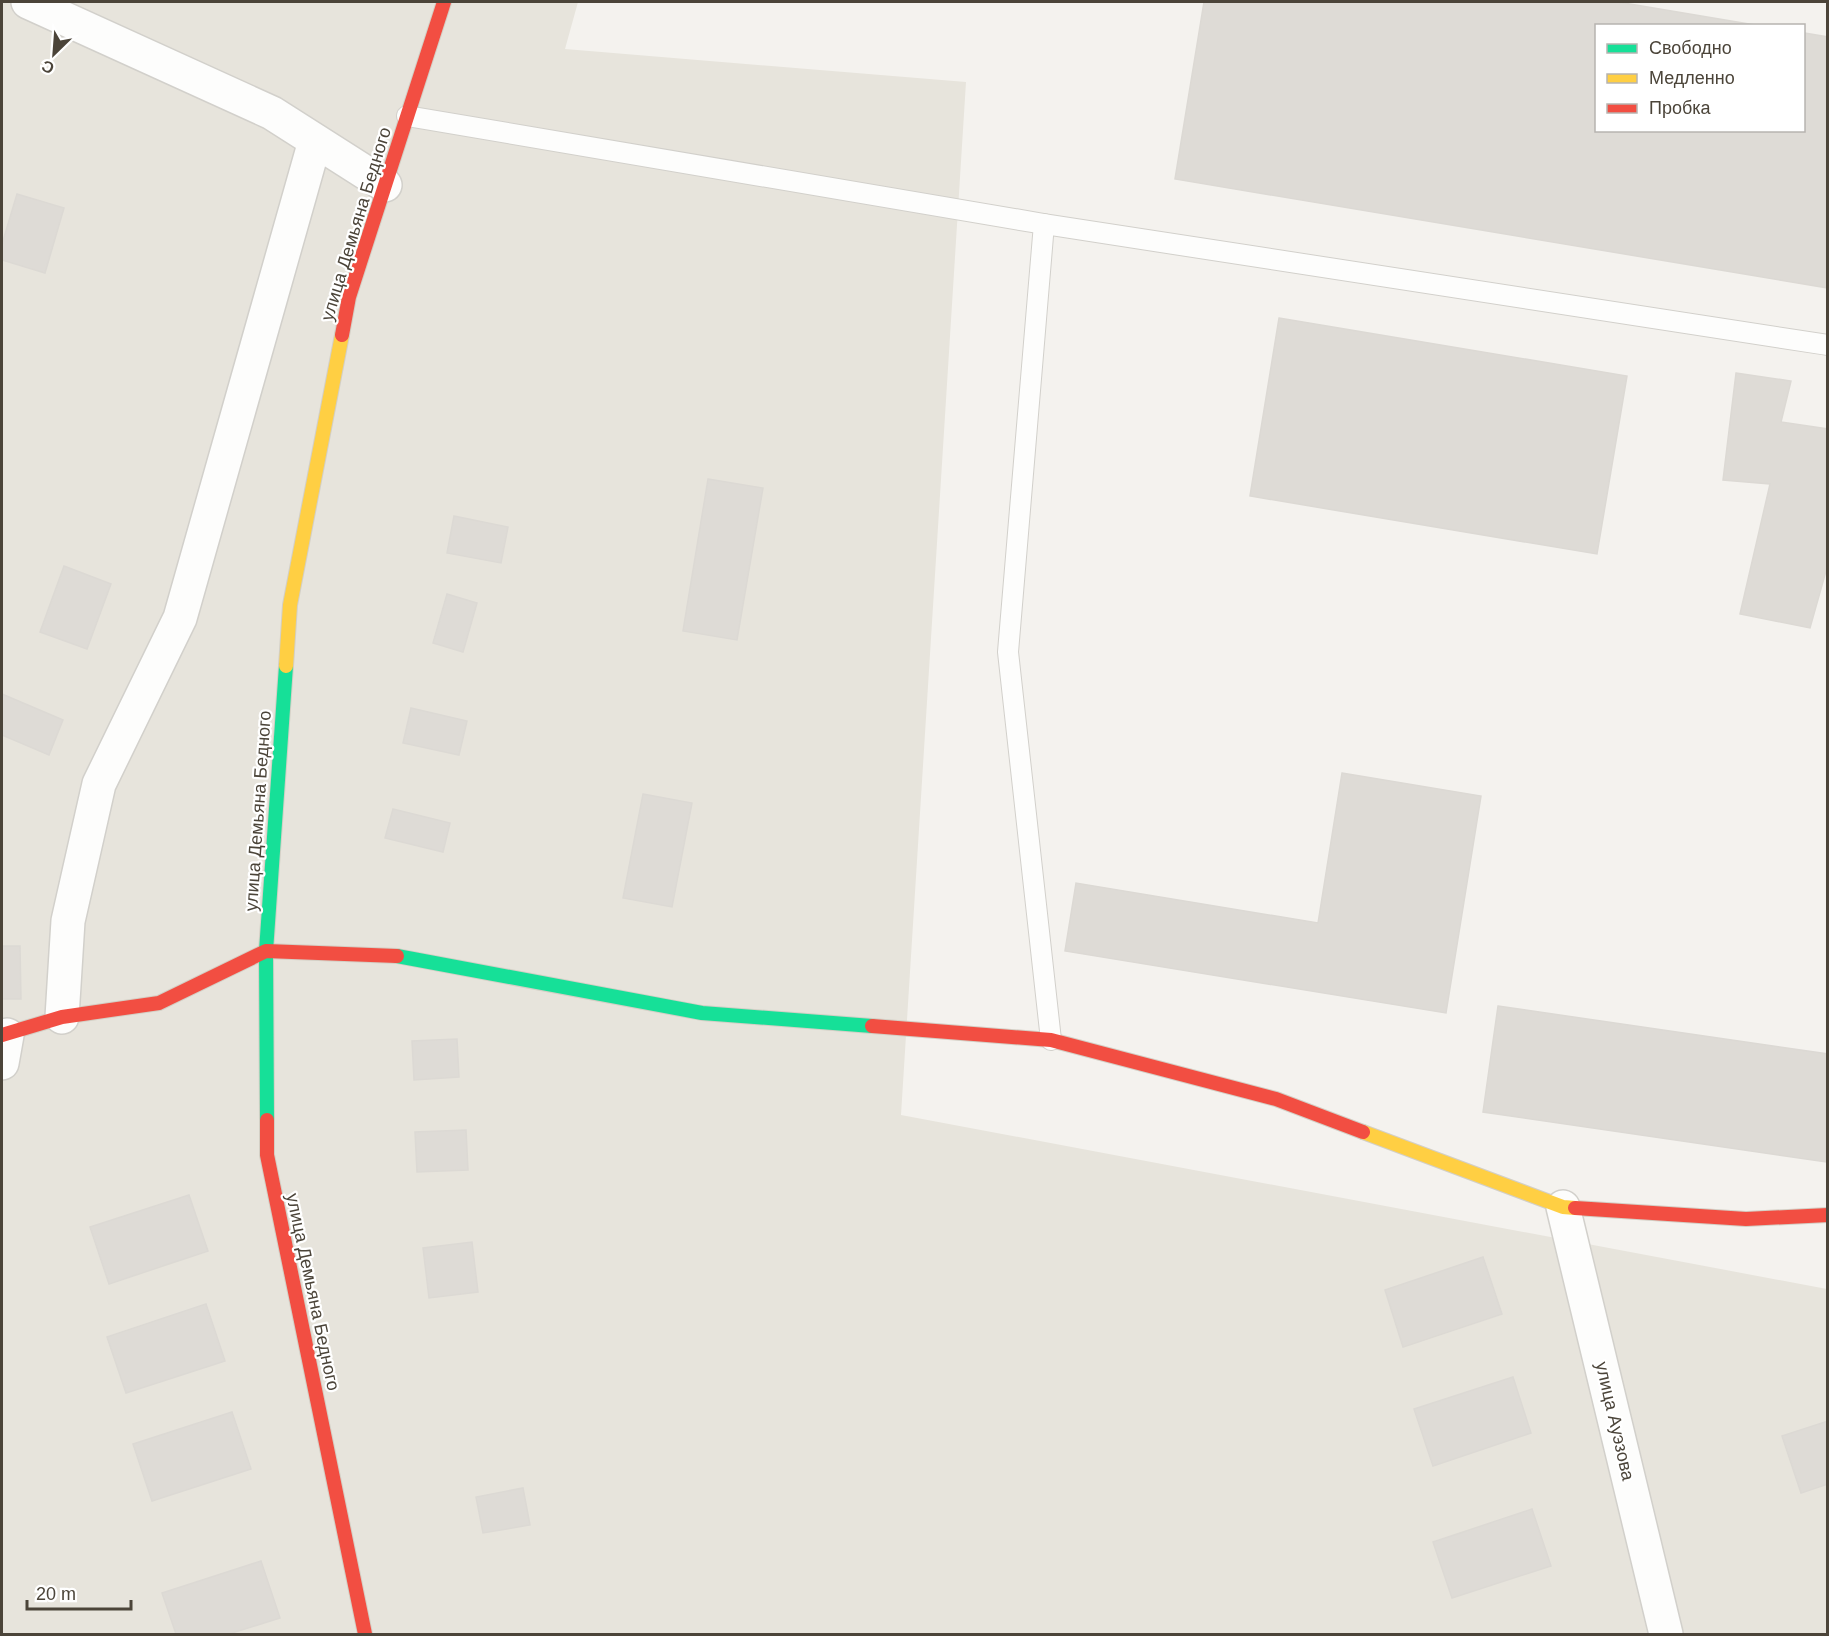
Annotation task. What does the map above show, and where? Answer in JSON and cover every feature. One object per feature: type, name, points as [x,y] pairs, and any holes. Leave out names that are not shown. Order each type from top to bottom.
[{"type":"street","points":[[28,2],[272,113],[385,185]]},
{"type":"street","name":"улица Демьяна Бедного","points":[[365,1635],[267,1155],[266,951],[290,605],[349,297],[444,2]]},
{"type":"street","points":[[62,1017],[68,921],[99,784],[180,618],[315,141]]},
{"type":"street","points":[[3,1044],[62,1017],[159,1003],[266,951],[407,956],[702,1013],[1051,1040],[1276,1099],[1563,1207],[1746,1219],[1827,1215]]},
{"type":"street","name":"улица Ауэзова","points":[[1563,1207],[1666,1635]]},
{"type":"lane","points":[[408,116],[1044,224],[1827,345]]},
{"type":"lane","points":[[1044,224],[1008,652],[1051,1040]]},
{"type":"shaded area","points":[[2,2],[578,2],[565,49],[966,82],[901,1115],[1827,1289],[1827,1634],[2,1634]]},
{"type":"building","points":[[1204,2],[1618,2],[1749,24],[1595,24],[1595,132],[1805,132],[1805,33],[1828,37],[1828,288],[1175,179]]},
{"type":"building","points":[[17,194],[64,208],[45,273],[2,260],[2,244]]},
{"type":"building","points":[[1279,318],[1627,376],[1597,554],[1250,496]]},
{"type":"building","points":[[1736,373],[1791,381],[1781,422],[1828,429],[1828,564],[1810,628],[1740,614],[1770,484],[1723,480]]},
{"type":"building","points":[[708,479],[763,488],[737,640],[683,631]]},
{"type":"building","points":[[454,516],[508,527],[501,563],[447,553]]},
{"type":"building","points":[[64,566],[111,584],[87,649],[40,632]]},
{"type":"building","points":[[447,594],[477,603],[463,652],[433,643]]},
{"type":"building","points":[[2,694],[63,720],[49,755],[2,735]]},
{"type":"building","points":[[411,708],[467,721],[459,755],[403,743]]},
{"type":"building","points":[[1342,773],[1481,796],[1446,1013],[1065,951],[1076,883],[1318,923]]},
{"type":"building","points":[[643,794],[692,803],[672,907],[623,898]]},
{"type":"building","points":[[393,809],[450,823],[443,852],[385,838]]},
{"type":"building","points":[[2,946],[20,946],[21,999],[2,999]]},
{"type":"building","points":[[1498,1006],[1828,1054],[1826,1162],[1483,1112]]},
{"type":"building","points":[[457,1039],[459,1077],[414,1080],[412,1041]]},
{"type":"building","points":[[466,1130],[468,1170],[417,1172],[415,1132]]},
{"type":"building","points":[[189,1195],[208,1251],[109,1284],[90,1227]]},
{"type":"building","points":[[472,1242],[478,1292],[429,1298],[423,1248]]},
{"type":"building","points":[[1483,1257],[1502,1314],[1403,1347],[1385,1290]]},
{"type":"building","points":[[206,1304],[225,1361],[126,1393],[107,1337]]},
{"type":"building","points":[[1513,1377],[1531,1433],[1433,1466],[1414,1409]]},
{"type":"building","points":[[232,1412],[251,1469],[152,1501],[133,1444]]},
{"type":"building","points":[[1828,1421],[1828,1484],[1801,1493],[1782,1436]]},
{"type":"building","points":[[523,1488],[530,1525],[483,1533],[476,1497]]},
{"type":"building","points":[[1532,1509],[1551,1566],[1452,1598],[1433,1542]]},
{"type":"building","points":[[261,1561],[280,1618],[229,1634],[176,1634],[162,1593]]},
{"type":"traffic: fast","points":[[267,1120],[266,951],[286,666]]},
{"type":"traffic: fast","points":[[397,956],[702,1013],[872,1026]]},
{"type":"traffic: slow","points":[[286,666],[290,605],[342,335]]},
{"type":"traffic: slow","points":[[1363,1132],[1563,1207],[1575,1208]]},
{"type":"traffic: jam","points":[[342,335],[349,297],[444,2]]},
{"type":"traffic: jam","points":[[2,1035],[62,1017],[159,1003],[266,951],[397,956]]},
{"type":"traffic: jam","points":[[872,1026],[1051,1040],[1276,1099],[1363,1132]]},
{"type":"traffic: jam","points":[[267,1120],[267,1155],[365,1634]]},
{"type":"traffic: jam","points":[[1575,1208],[1746,1219],[1828,1215]]}]
